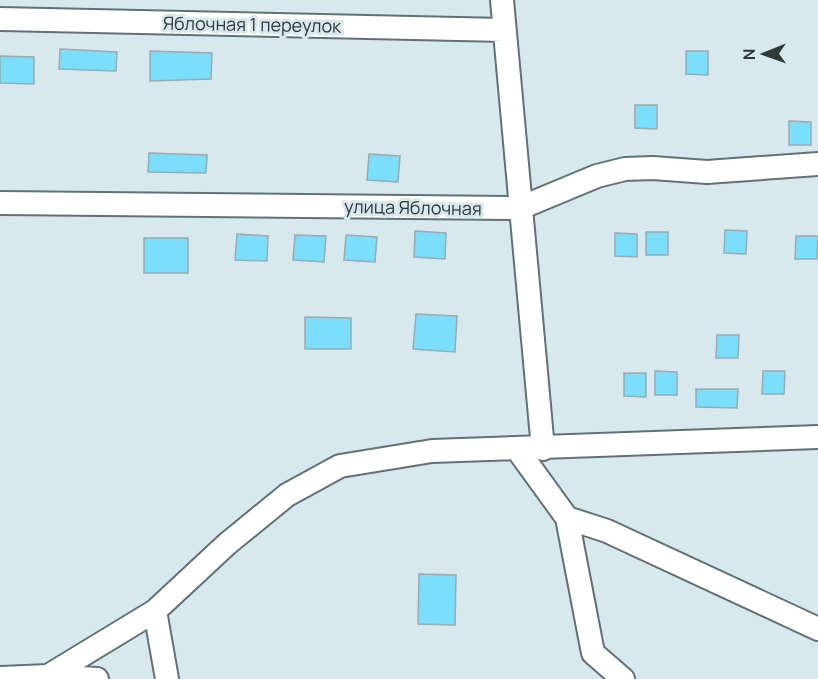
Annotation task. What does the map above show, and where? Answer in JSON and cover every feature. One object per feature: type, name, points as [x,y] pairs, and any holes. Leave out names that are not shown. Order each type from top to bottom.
[{"type":"street","points":[[502,0],[543,449]]},
{"type":"street","name":"Яблочная 1 переулок","points":[[0,19],[504,30]]},
{"type":"street","name":"улица Яблочная","points":[[0,203],[520,208],[597,176],[625,170],[653,168],[707,172],[817,167]]},
{"type":"street","points":[[48,676],[155,611],[227,544],[286,495],[340,466],[432,451],[543,449],[818,437]]},
{"type":"street","points":[[517,449],[567,518],[593,653],[623,679]]},
{"type":"street","points":[[567,518],[607,531],[818,629]]},
{"type":"street","points":[[155,611],[167,679]]},
{"type":"street","points":[[0,678],[48,676],[97,679]]},
{"type":"building","points":[[60,49],[117,52],[116,71],[59,69]]},
{"type":"building","points":[[150,51],[212,53],[211,79],[150,81]]},
{"type":"building","points":[[686,51],[708,51],[708,75],[686,74]]},
{"type":"building","points":[[0,56],[34,57],[34,84],[0,83]]},
{"type":"building","points":[[635,105],[657,105],[657,129],[635,128]]},
{"type":"building","points":[[789,121],[811,122],[811,145],[789,145]]},
{"type":"building","points":[[149,153],[207,155],[206,173],[148,172]]},
{"type":"building","points":[[369,154],[400,156],[398,182],[367,180]]},
{"type":"building","points":[[725,230],[747,231],[746,254],[724,253]]},
{"type":"building","points":[[415,231],[446,233],[445,259],[414,257]]},
{"type":"building","points":[[646,232],[668,232],[668,255],[646,255]]},
{"type":"building","points":[[615,233],[637,234],[637,257],[615,256]]},
{"type":"building","points":[[237,234],[268,236],[267,261],[235,260]]},
{"type":"building","points":[[295,235],[326,236],[324,262],[293,260]]},
{"type":"building","points":[[346,235],[377,237],[375,262],[344,260]]},
{"type":"building","points":[[796,236],[818,236],[817,259],[795,259]]},
{"type":"building","points":[[144,238],[188,238],[188,273],[144,273]]},
{"type":"building","points":[[416,314],[457,316],[455,352],[413,349]]},
{"type":"building","points":[[305,317],[351,318],[351,349],[305,349]]},
{"type":"building","points":[[717,335],[739,335],[738,358],[716,358]]},
{"type":"building","points":[[655,371],[677,372],[677,395],[655,395]]},
{"type":"building","points":[[763,371],[785,371],[784,394],[762,394]]},
{"type":"building","points":[[624,373],[646,373],[646,397],[624,396]]},
{"type":"building","points":[[696,389],[738,389],[737,408],[696,407]]},
{"type":"building","points":[[419,574],[456,575],[455,625],[418,624]]}]
